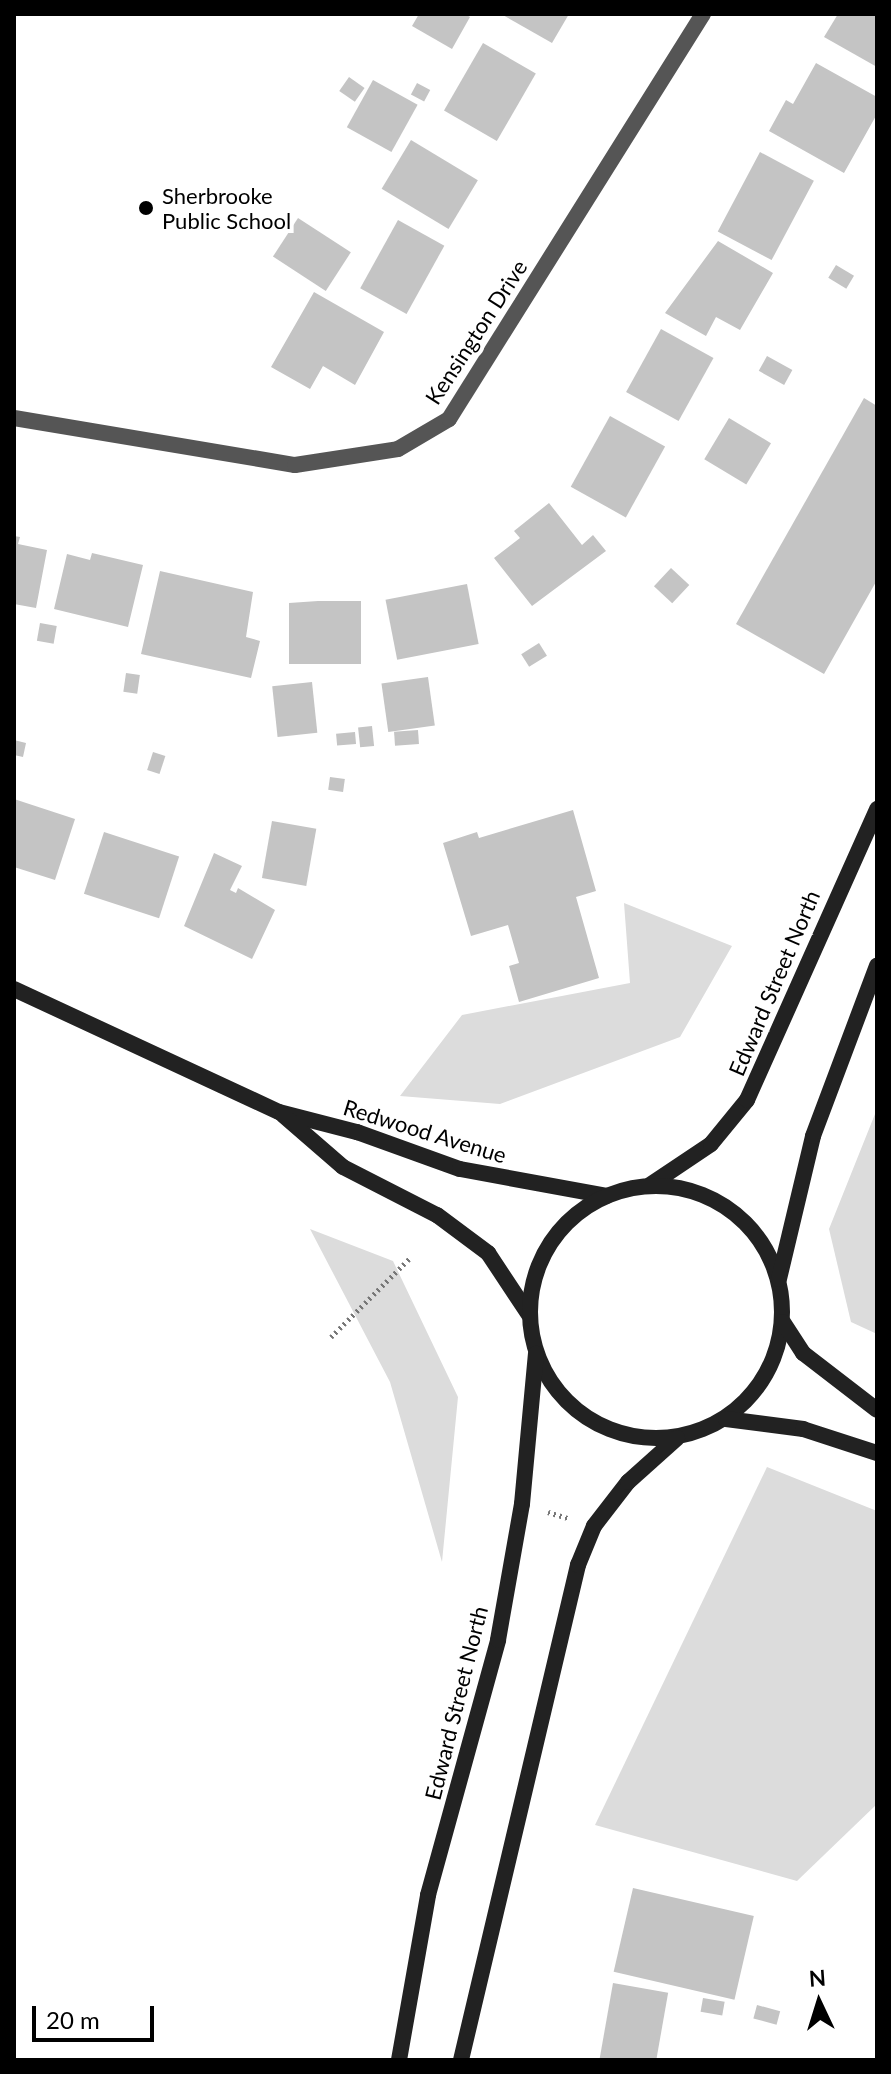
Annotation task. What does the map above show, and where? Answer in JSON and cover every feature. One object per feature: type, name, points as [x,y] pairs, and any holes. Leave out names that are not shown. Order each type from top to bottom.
[{"type":"main road","name":"Edward Street North","points":[[650,1185],[711,1144],[747,1100],[877,809]]},
{"type":"main road","points":[[461,2060],[578,1565],[603,1515],[628,1482],[677,1438],[726,1419],[761,1382],[775,1360],[783,1322],[779,1279],[813,1136],[877,966]]},
{"type":"main road","name":"Redwood Avenue","points":[[14,989],[279,1112],[357,1132],[460,1169],[607,1196]]},
{"type":"main road","name":"Redwood Avenue","points":[[279,1112],[343,1167],[437,1215],[488,1253],[529,1315]]},
{"type":"main road","points":[[677,1438],[641,1438],[607,1429],[576,1411],[552,1384],[536,1353],[529,1315],[534,1278],[549,1244],[574,1216],[607,1196],[650,1185],[693,1190],[731,1209],[761,1241],[779,1279]]},
{"type":"main road","points":[[783,1322],[803,1353],[877,1410]]},
{"type":"main road","name":"Edward Street North","points":[[399,2060],[428,1895],[498,1640],[522,1504],[536,1353]]},
{"type":"main road","points":[[726,1419],[803,1429],[877,1453]]},
{"type":"street","name":"Kensington Drive","points":[[14,418],[295,465],[398,449],[449,419],[703,14]]},
{"type":"path","points":[[331,1337],[410,1258]]},
{"type":"path","points":[[547,1512],[568,1518]]},
{"type":"shaded area","points":[[624,903],[732,946],[680,1037],[500,1104],[400,1096],[462,1015],[630,983]]},
{"type":"shaded area","points":[[877,1109],[877,1334],[851,1322],[829,1229]]},
{"type":"shaded area","points":[[310,1229],[393,1261],[458,1397],[442,1562],[390,1382]]},
{"type":"shaded area","points":[[767,1467],[877,1511],[877,1804],[797,1881],[595,1825]]},
{"type":"building","points":[[419,14],[465,14],[470,17],[452,49],[412,26]]},
{"type":"building","points":[[501,14],[569,14],[552,43]]},
{"type":"building","points":[[838,14],[877,14],[877,67],[824,37]]},
{"type":"building","points":[[483,43],[536,73],[497,141],[444,111]]},
{"type":"building","points":[[816,63],[877,97],[877,114],[844,173],[769,131],[786,100],[793,104]]},
{"type":"building","points":[[349,77],[365,88],[355,102],[339,91]]},
{"type":"building","points":[[373,80],[418,105],[391,152],[347,127]]},
{"type":"building","points":[[417,83],[430,90],[424,102],[411,94]]},
{"type":"building","points":[[411,140],[478,180],[449,229],[382,189]]},
{"type":"building","points":[[760,152],[814,181],[772,260],[718,231]]},
{"type":"building","points":[[298,218],[351,252],[326,291],[273,257]]},
{"type":"building","points":[[398,220],[444,246],[407,314],[360,288]]},
{"type":"building","points":[[718,241],[773,273],[740,330],[716,317],[706,336],[665,313]]},
{"type":"building","points":[[836,265],[854,276],[846,289],[828,278]]},
{"type":"building","points":[[314,292],[384,332],[355,385],[323,366],[310,389],[271,367]]},
{"type":"building","points":[[661,329],[713,358],[679,421],[626,392]]},
{"type":"building","points":[[767,356],[792,370],[784,385],[759,371]]},
{"type":"building","points":[[864,398],[877,406],[877,580],[824,674],[736,624]]},
{"type":"building","points":[[610,416],[665,447],[626,517],[571,487]]},
{"type":"building","points":[[729,418],[771,443],[746,484],[704,459]]},
{"type":"building","points":[[549,503],[582,545],[593,535],[606,551],[532,606],[494,558],[520,538],[514,531]]},
{"type":"building","points":[[14,536],[20,537],[18,544],[47,550],[36,608],[14,604]]},
{"type":"building","points":[[92,553],[143,565],[128,627],[54,609],[67,554],[90,560]]},
{"type":"building","points":[[671,568],[689,585],[672,603],[654,586]]},
{"type":"building","points":[[160,571],[253,592],[246,637],[260,641],[251,678],[141,654]]},
{"type":"building","points":[[467,584],[479,644],[397,660],[386,600]]},
{"type":"building","points":[[361,601],[361,664],[289,664],[289,603]]},
{"type":"building","points":[[40,623],[57,626],[54,644],[37,641]]},
{"type":"building","points":[[539,643],[547,656],[529,667],[521,654]]},
{"type":"building","points":[[126,673],[140,675],[137,694],[123,692]]},
{"type":"building","points":[[428,677],[435,726],[388,732],[381,684]]},
{"type":"building","points":[[312,682],[317,733],[278,737],[272,686]]},
{"type":"building","points":[[372,726],[374,746],[360,747],[358,727]]},
{"type":"building","points":[[418,730],[419,744],[395,746],[394,732]]},
{"type":"building","points":[[355,732],[356,744],[337,746],[336,734]]},
{"type":"building","points":[[14,740],[26,743],[23,757],[14,755]]},
{"type":"building","points":[[153,752],[165,756],[159,774],[147,770]]},
{"type":"building","points":[[330,777],[345,779],[343,792],[328,790]]},
{"type":"building","points":[[14,799],[75,819],[55,880],[14,867]]},
{"type":"building","points":[[573,810],[596,891],[576,897],[599,978],[519,1002],[509,966],[519,963],[508,925],[471,936],[443,843],[477,832],[479,838]]},
{"type":"building","points":[[272,821],[316,829],[306,886],[262,878]]},
{"type":"building","points":[[104,832],[179,856],[159,918],[84,894]]},
{"type":"building","points":[[214,853],[242,866],[230,890],[236,893],[238,888],[275,910],[252,959],[184,926]]},
{"type":"building","points":[[633,1888],[754,1916],[734,2000],[614,1972]]},
{"type":"building","points":[[613,1983],[668,1993],[656,2060],[599,2060]]},
{"type":"building","points":[[703,1998],[725,2002],[722,2016],[701,2012]]},
{"type":"building","points":[[757,2005],[780,2011],[777,2025],[753,2019]]},
{"type":"place","name":"Sherbrooke Public School","points":[[146,208]]}]
